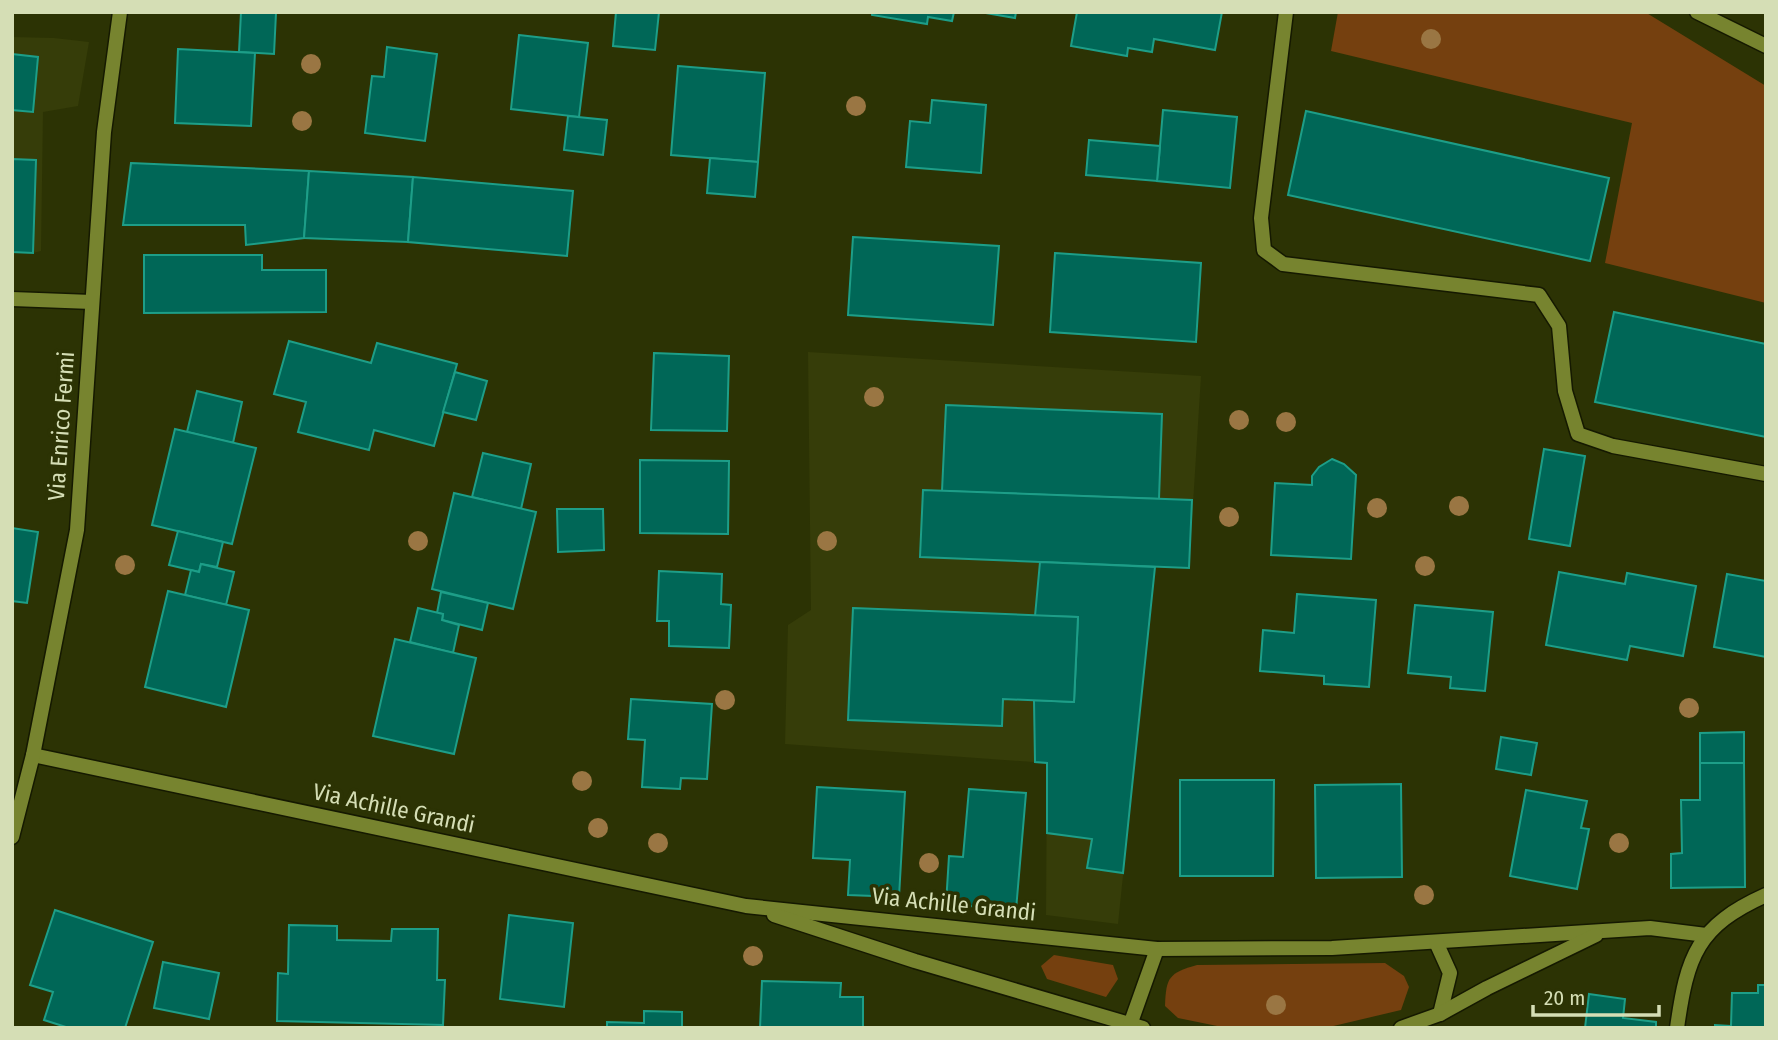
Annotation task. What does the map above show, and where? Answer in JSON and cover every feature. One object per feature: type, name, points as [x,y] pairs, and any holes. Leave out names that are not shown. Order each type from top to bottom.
[{"type":"street","name":"Via Enrico Fermi","points":[[12,837],[33,755],[77,530],[104,132],[120,12]]},
{"type":"street","points":[[1286,12],[1261,218],[1264,250],[1283,264],[1539,295],[1559,326],[1565,391],[1578,435],[1613,446],[1766,474]]},
{"type":"street","points":[[1698,12],[1766,46]]},
{"type":"street","points":[[12,299],[92,302]]},
{"type":"street","name":"Via Achille Grandi","points":[[33,755],[746,906],[915,961],[1137,1027],[1157,948]]},
{"type":"street","points":[[1678,1028],[1684,981],[1693,957],[1706,935],[1725,917],[1766,895]]},
{"type":"street","name":"Via Achille Grandi","points":[[746,906],[1157,948],[1332,948],[1650,928],[1706,935]]},
{"type":"street","name":"Via Achille Grandi","points":[[1401,1028],[1440,1014],[1601,932]]},
{"type":"street","points":[[1436,942],[1450,973],[1440,1014]]},
{"type":"shaded area","points":[[1338,12],[1645,12],[1766,86],[1766,303],[1605,263],[1632,123],[1331,51]]},
{"type":"shaded area","points":[[12,37],[89,42],[78,106],[43,112],[41,251],[33,253],[12,252]]},
{"type":"shaded area","points":[[808,352],[1201,376],[1189,568],[1155,567],[1118,924],[1046,915],[1047,763],[785,744],[788,625],[811,610]]},
{"type":"shaded area","points":[[1054,955],[1113,965],[1118,979],[1106,997],[1047,979],[1041,966]]},
{"type":"shaded area","points":[[1385,963],[1404,976],[1409,987],[1401,1010],[1325,1028],[1227,1028],[1178,1018],[1165,1006],[1166,988],[1171,978],[1180,971],[1197,965]]},
{"type":"building","points":[[241,12],[276,13],[274,54],[239,52]]},
{"type":"building","points":[[616,12],[659,12],[655,50],[613,46]]},
{"type":"building","points":[[872,12],[954,12],[952,21],[928,17],[927,24],[872,15]]},
{"type":"building","points":[[980,12],[1016,12],[1015,18]]},
{"type":"building","points":[[1077,12],[1222,12],[1215,50],[1154,39],[1152,52],[1128,48],[1127,56],[1071,46]]},
{"type":"building","points":[[519,35],[588,43],[579,117],[511,109]]},
{"type":"building","points":[[387,47],[437,54],[425,141],[365,133],[372,76],[384,77]]},
{"type":"building","points":[[178,49],[255,53],[251,126],[175,123]]},
{"type":"building","points":[[12,54],[38,57],[33,112],[12,110]]},
{"type":"building","points":[[678,66],[765,73],[758,162],[671,155]]},
{"type":"building","points":[[932,100],[986,105],[981,173],[906,167],[910,121],[930,123]]},
{"type":"building","points":[[1163,110],[1237,117],[1230,188],[1157,181]]},
{"type":"building","points":[[1306,111],[1609,178],[1590,261],[1288,195]]},
{"type":"building","points":[[568,116],[607,120],[603,155],[564,150]]},
{"type":"building","points":[[1089,140],[1160,146],[1157,181],[1086,175]]},
{"type":"building","points":[[710,158],[758,162],[755,197],[707,193]]},
{"type":"building","points":[[12,159],[36,160],[33,253],[12,252]]},
{"type":"building","points":[[131,163],[309,171],[304,238],[246,245],[245,225],[123,225]]},
{"type":"building","points":[[309,171],[413,177],[408,242],[304,238]]},
{"type":"building","points":[[413,177],[573,191],[567,256],[408,242]]},
{"type":"building","points":[[853,237],[999,246],[993,325],[848,315]]},
{"type":"building","points":[[1055,253],[1201,263],[1196,342],[1050,332]]},
{"type":"building","points":[[144,255],[262,255],[262,270],[326,270],[326,312],[144,313]]},
{"type":"building","points":[[1614,312],[1766,344],[1766,437],[1595,402]]},
{"type":"building","points":[[289,341],[371,363],[377,343],[457,364],[434,446],[374,430],[369,450],[298,432],[306,402],[274,394]]},
{"type":"building","points":[[654,353],[729,356],[727,431],[651,430]]},
{"type":"building","points":[[455,372],[487,381],[476,420],[443,412]]},
{"type":"building","points":[[197,391],[242,402],[233,443],[187,432]]},
{"type":"building","points":[[946,405],[1162,414],[1159,499],[942,491]]},
{"type":"building","points":[[175,429],[256,448],[232,544],[152,525]]},
{"type":"building","points":[[1544,449],[1585,456],[1570,546],[1529,539]]},
{"type":"building","points":[[483,453],[531,464],[521,509],[472,497]]},
{"type":"building","points":[[1332,459],[1344,464],[1356,475],[1351,559],[1271,555],[1275,483],[1312,485],[1312,476],[1319,467]]},
{"type":"building","points":[[640,460],[729,461],[728,534],[640,533]]},
{"type":"building","points":[[923,490],[1192,500],[1189,568],[920,557]]},
{"type":"building","points":[[454,493],[536,512],[513,609],[432,589]]},
{"type":"building","points":[[557,509],[603,509],[604,550],[558,552]]},
{"type":"building","points":[[12,528],[38,532],[27,603],[12,601]]},
{"type":"building","points":[[178,531],[223,542],[217,567],[201,564],[199,572],[169,565]]},
{"type":"building","points":[[1040,562],[1155,567],[1123,873],[1087,868],[1092,839],[1047,833],[1047,763],[1035,762],[1034,700],[1074,702],[1078,617],[1035,616]]},
{"type":"building","points":[[201,564],[234,572],[226,605],[185,595],[191,570],[199,572]]},
{"type":"building","points":[[659,571],[722,574],[721,604],[731,605],[729,648],[669,646],[669,621],[657,621]]},
{"type":"building","points":[[1559,572],[1625,584],[1627,573],[1696,586],[1683,656],[1630,646],[1627,660],[1546,645]]},
{"type":"building","points":[[1727,574],[1766,581],[1766,657],[1714,647]]},
{"type":"building","points":[[168,591],[249,610],[226,707],[145,687]]},
{"type":"building","points":[[441,592],[488,603],[482,630],[442,620],[443,614],[437,613]]},
{"type":"building","points":[[1297,594],[1376,600],[1369,687],[1324,684],[1324,676],[1260,671],[1263,630],[1294,633]]},
{"type":"building","points":[[1415,605],[1493,612],[1485,691],[1450,688],[1451,677],[1408,673]]},
{"type":"building","points":[[418,608],[443,614],[442,620],[459,625],[453,653],[410,642]]},
{"type":"building","points":[[853,608],[1078,617],[1074,702],[1003,699],[1002,726],[848,720]]},
{"type":"building","points":[[395,639],[476,658],[454,754],[373,736]]},
{"type":"building","points":[[631,699],[712,704],[707,779],[681,778],[680,789],[642,787],[645,740],[628,739]]},
{"type":"building","points":[[1744,732],[1744,763],[1700,763],[1700,733]]},
{"type":"building","points":[[1501,737],[1537,743],[1531,775],[1496,769]]},
{"type":"building","points":[[1700,763],[1744,763],[1745,887],[1671,888],[1671,854],[1682,853],[1681,800],[1700,800]]},
{"type":"building","points":[[1180,780],[1274,780],[1273,876],[1180,876]]},
{"type":"building","points":[[1401,784],[1402,877],[1316,878],[1315,785]]},
{"type":"building","points":[[817,787],[905,792],[899,897],[848,895],[850,860],[813,858]]},
{"type":"building","points":[[969,789],[1026,793],[1016,910],[946,904],[949,856],[963,857]]},
{"type":"building","points":[[1526,790],[1587,801],[1581,828],[1589,829],[1577,889],[1510,876]]},
{"type":"building","points":[[55,910],[153,942],[125,1028],[69,1028],[44,1020],[53,992],[30,985]]},
{"type":"building","points":[[509,915],[573,923],[564,1007],[500,999]]},
{"type":"building","points":[[289,925],[337,926],[337,940],[391,941],[392,929],[438,929],[437,980],[445,980],[443,1025],[277,1021],[278,973],[288,974]]},
{"type":"building","points":[[163,962],[219,973],[209,1019],[154,1008]]},
{"type":"building","points":[[762,981],[841,983],[840,997],[863,997],[863,1028],[760,1028]]},
{"type":"building","points":[[1758,985],[1766,985],[1766,1028],[1715,1028],[1715,1025],[1731,1026],[1732,993],[1758,993]]},
{"type":"building","points":[[1589,994],[1625,999],[1623,1018],[1656,1022],[1656,1028],[1585,1028]]},
{"type":"building","points":[[644,1011],[682,1012],[682,1028],[607,1028],[607,1022],[644,1023]]}]
